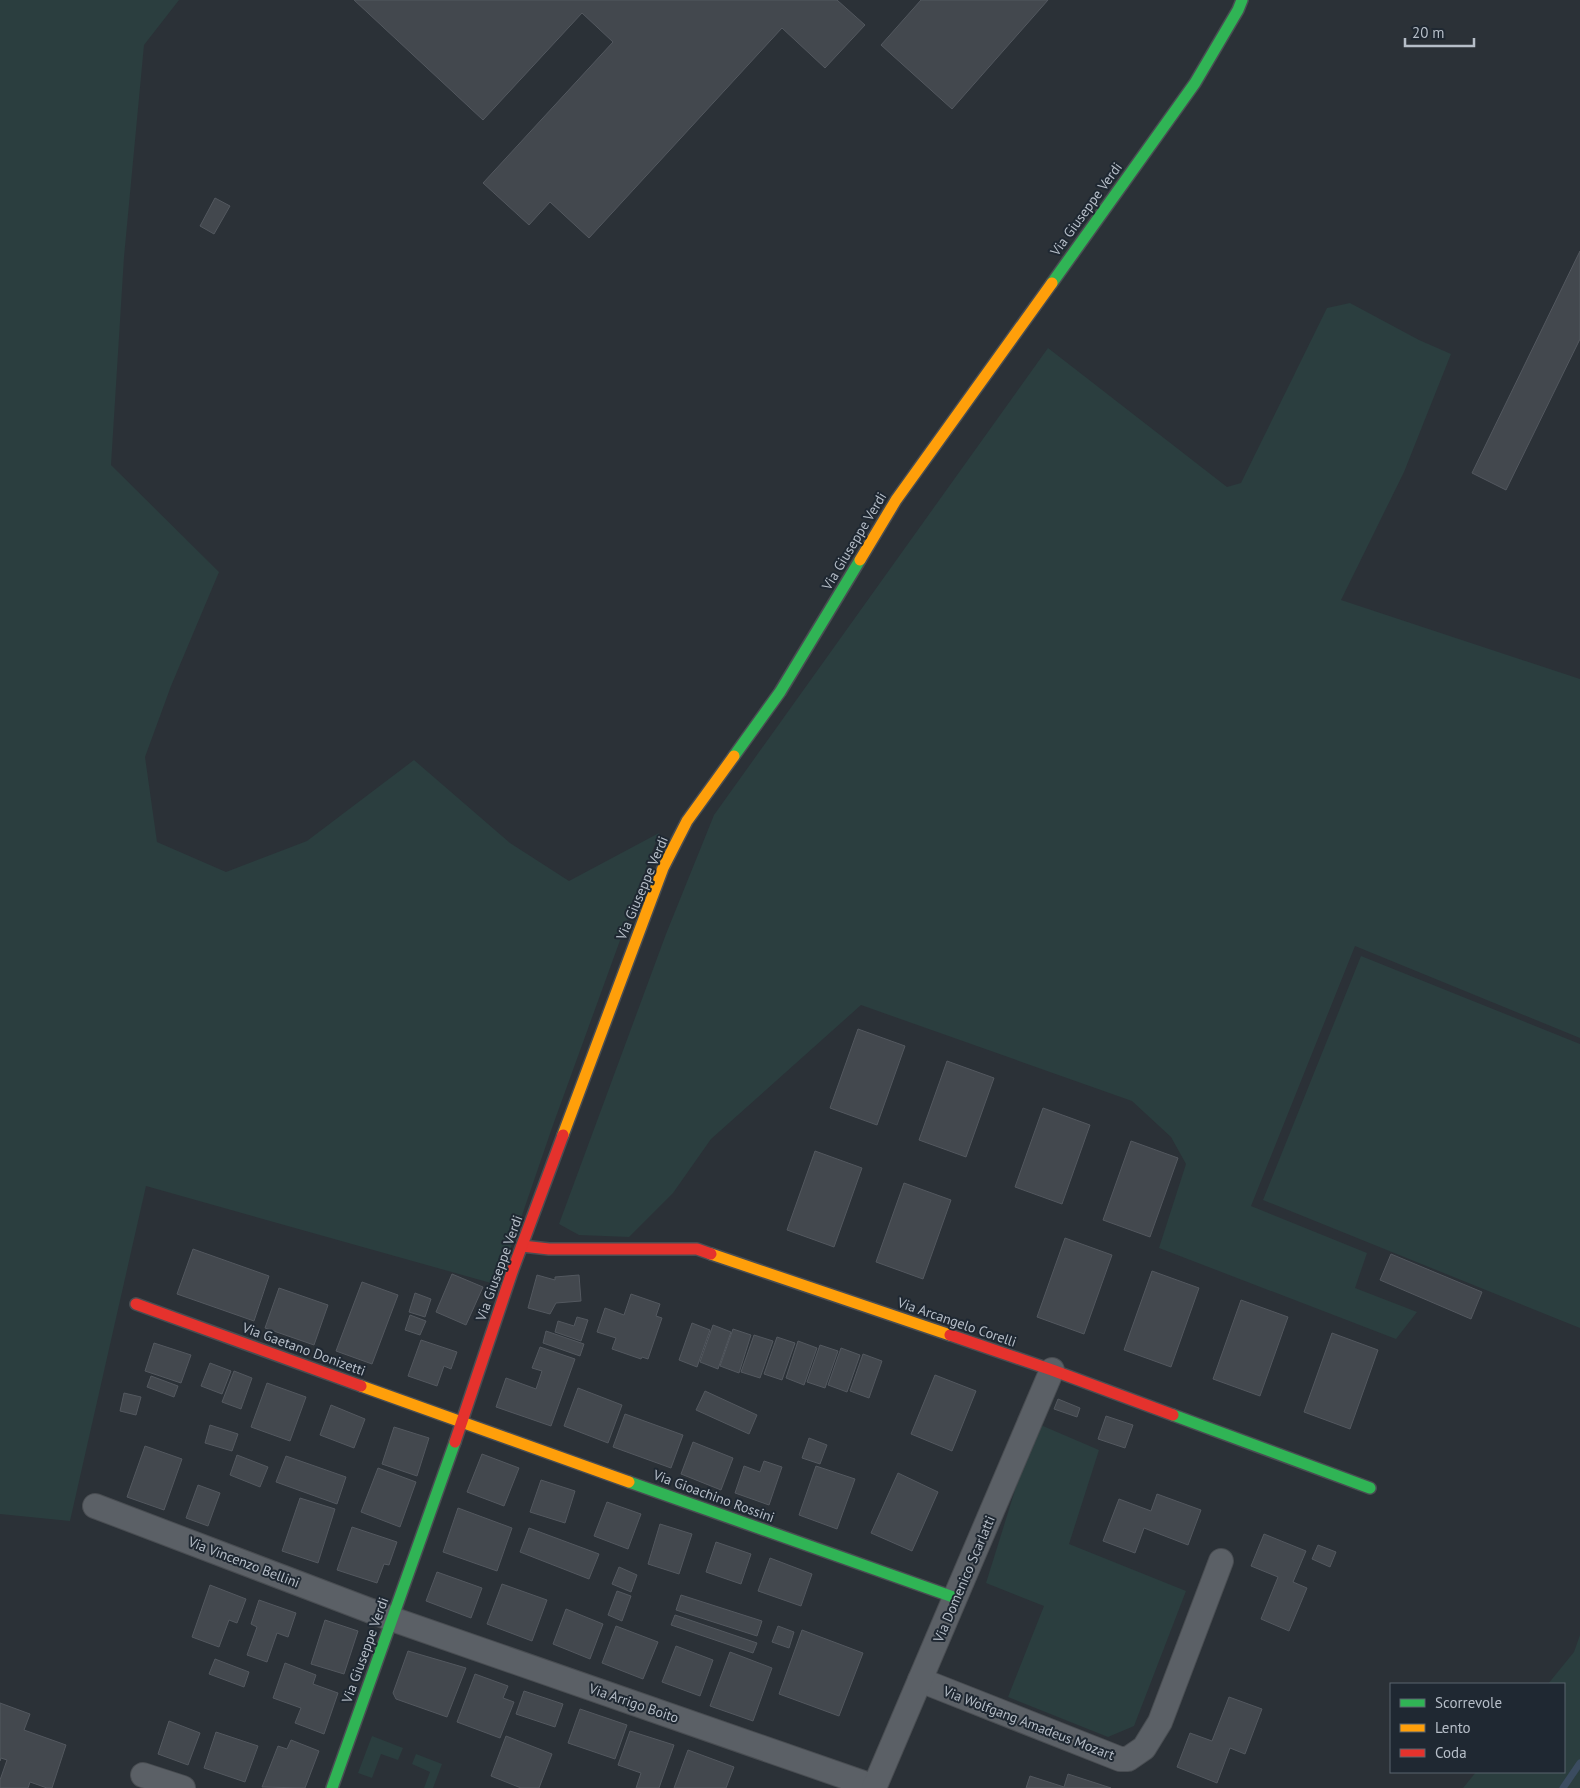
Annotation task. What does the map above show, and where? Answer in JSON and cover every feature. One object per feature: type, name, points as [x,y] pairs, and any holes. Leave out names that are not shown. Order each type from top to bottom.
[{"type":"street","name":"Via Giuseppe Verdi","points":[[332,1788],[462,1422],[512,1272],[664,868],[687,821],[780,692],[896,500],[1195,83],[1242,0]]},
{"type":"street","name":"Via Arcangelo Corelli","points":[[522,1246],[549,1248],[697,1249],[1052,1370],[1370,1488]]},
{"type":"street","name":"Via Gaetano Donizetti","points":[[136,1304],[462,1422]]},
{"type":"street","name":"Via Domenico Scarlatti","points":[[875,1787],[1052,1370]]},
{"type":"street","name":"Via Gioachino Rossini","points":[[462,1422],[956,1598]]},
{"type":"street","name":"Via Vincenzo Bellini","points":[[95,1506],[392,1619]]},
{"type":"street","name":"Via Wolfgang Amadeus Mozart","points":[[920,1680],[1120,1759],[1128,1759],[1144,1748],[1160,1722],[1221,1561]]},
{"type":"street","name":"Via Arrigo Boito","points":[[392,1619],[875,1787]]},
{"type":"street","points":[[143,1775],[183,1788]]},
{"type":"shaded area","points":[[0,0],[179,0],[144,45],[124,257],[111,465],[219,572],[171,686],[145,757],[157,842],[226,872],[307,841],[414,760],[510,843],[569,881],[659,833],[553,1125],[498,1285],[146,1186],[70,1521],[0,1514]]},
{"type":"shaded area","points":[[1350,303],[1419,340],[1451,354],[1404,472],[1341,600],[1580,679],[1580,1038],[1355,946],[1251,1206],[1367,1253],[1355,1288],[1417,1312],[1396,1339],[1159,1248],[1186,1164],[1171,1137],[1132,1101],[861,1005],[711,1139],[673,1193],[629,1237],[579,1235],[559,1224],[666,934],[714,815],[1048,348],[1227,487],[1241,483],[1327,308]]},
{"type":"shaded area","points":[[1361,956],[1580,1044],[1580,1328],[1263,1200]]},
{"type":"shaded area","points":[[1036,1423],[1099,1450],[1069,1544],[1186,1591],[1134,1726],[1108,1737],[1008,1697],[1044,1606],[986,1583]]},
{"type":"shaded area","points":[[1580,1635],[1580,1788],[1463,1788],[1475,1773],[1565,1773],[1565,1683],[1549,1683],[1574,1652]]},
{"type":"shaded area","points":[[372,1736],[403,1748],[398,1760],[381,1754],[372,1778],[358,1773]]},
{"type":"shaded area","points":[[416,1754],[442,1764],[433,1788],[424,1788],[430,1772],[412,1764]]},
{"type":"building","points":[[354,0],[837,0],[865,25],[825,68],[782,28],[589,238],[550,202],[529,225],[483,183],[613,42],[582,13],[483,120]]},
{"type":"building","points":[[921,0],[1048,0],[952,109],[881,45]]},
{"type":"building","points":[[215,198],[230,206],[214,234],[200,226]]},
{"type":"building","points":[[1580,251],[1580,339],[1506,490],[1472,473]]},
{"type":"building","points":[[858,1029],[905,1046],[877,1125],[830,1108]]},
{"type":"building","points":[[947,1061],[994,1078],[966,1157],[919,1140]]},
{"type":"building","points":[[1043,1108],[1090,1125],[1062,1204],[1015,1187]]},
{"type":"building","points":[[1131,1141],[1178,1158],[1150,1237],[1103,1220]]},
{"type":"building","points":[[815,1151],[862,1168],[834,1247],[787,1230]]},
{"type":"building","points":[[904,1183],[951,1200],[923,1279],[876,1262]]},
{"type":"building","points":[[1065,1238],[1112,1255],[1084,1334],[1037,1317]]},
{"type":"building","points":[[193,1249],[269,1276],[254,1321],[177,1294]]},
{"type":"building","points":[[1391,1254],[1482,1292],[1471,1319],[1380,1280]]},
{"type":"building","points":[[1152,1271],[1199,1288],[1171,1367],[1124,1350]]},
{"type":"building","points":[[452,1274],[483,1287],[466,1325],[436,1312]]},
{"type":"building","points":[[537,1275],[555,1280],[555,1277],[579,1275],[581,1301],[556,1303],[550,1314],[528,1308]]},
{"type":"building","points":[[362,1282],[398,1295],[372,1364],[336,1351]]},
{"type":"building","points":[[279,1288],[328,1305],[314,1345],[265,1328]]},
{"type":"building","points":[[415,1293],[431,1299],[425,1317],[409,1312]]},
{"type":"building","points":[[631,1294],[660,1304],[656,1316],[662,1318],[648,1359],[642,1357],[641,1359],[612,1349],[616,1338],[597,1332],[605,1308],[624,1315]]},
{"type":"building","points":[[1241,1300],[1288,1317],[1260,1396],[1213,1379]]},
{"type":"building","points":[[410,1315],[426,1321],[420,1335],[405,1330]]},
{"type":"building","points":[[577,1317],[588,1320],[581,1341],[555,1332],[558,1321],[574,1326]]},
{"type":"building","points":[[692,1323],[710,1330],[697,1367],[679,1360]]},
{"type":"building","points":[[713,1325],[731,1332],[718,1369],[700,1362]]},
{"type":"building","points":[[733,1329],[751,1335],[739,1373],[720,1366]]},
{"type":"building","points":[[546,1331],[584,1344],[580,1356],[543,1343]]},
{"type":"building","points":[[1332,1333],[1378,1350],[1350,1429],[1304,1412]]},
{"type":"building","points":[[754,1335],[773,1341],[760,1378],[741,1372]]},
{"type":"building","points":[[777,1337],[795,1343],[782,1380],[764,1374]]},
{"type":"building","points":[[421,1340],[457,1352],[451,1369],[444,1366],[437,1386],[408,1376]]},
{"type":"building","points":[[798,1341],[817,1348],[804,1385],[786,1378]]},
{"type":"building","points":[[154,1343],[191,1355],[181,1383],[145,1371]]},
{"type":"building","points":[[820,1345],[838,1351],[825,1388],[807,1382]]},
{"type":"building","points":[[540,1347],[575,1359],[551,1426],[496,1407],[506,1378],[536,1389],[542,1371],[532,1368]]},
{"type":"building","points":[[841,1348],[860,1355],[847,1392],[828,1385]]},
{"type":"building","points":[[863,1354],[882,1361],[869,1398],[850,1391]]},
{"type":"building","points":[[210,1363],[231,1371],[222,1394],[201,1386]]},
{"type":"building","points":[[234,1371],[252,1378],[241,1409],[222,1402]]},
{"type":"building","points":[[935,1375],[976,1391],[952,1451],[911,1434]]},
{"type":"building","points":[[151,1376],[178,1386],[174,1397],[147,1387]]},
{"type":"building","points":[[267,1383],[306,1397],[290,1441],[251,1427]]},
{"type":"building","points":[[578,1388],[622,1405],[608,1443],[564,1426]]},
{"type":"building","points":[[705,1391],[757,1415],[749,1434],[696,1410]]},
{"type":"building","points":[[124,1393],[141,1397],[136,1415],[120,1411]]},
{"type":"building","points":[[1058,1399],[1080,1408],[1077,1417],[1054,1409]]},
{"type":"building","points":[[331,1405],[365,1419],[354,1448],[320,1435]]},
{"type":"building","points":[[625,1414],[683,1435],[671,1468],[613,1447]]},
{"type":"building","points":[[1106,1416],[1133,1425],[1125,1448],[1098,1439]]},
{"type":"building","points":[[210,1425],[238,1434],[232,1451],[205,1443]]},
{"type":"building","points":[[394,1427],[429,1438],[417,1476],[382,1464]]},
{"type":"building","points":[[809,1438],[827,1445],[820,1464],[802,1458]]},
{"type":"building","points":[[693,1442],[733,1458],[721,1490],[681,1474]]},
{"type":"building","points":[[145,1446],[182,1459],[164,1510],[127,1497]]},
{"type":"building","points":[[482,1454],[519,1468],[504,1506],[467,1492]]},
{"type":"building","points":[[237,1455],[268,1467],[260,1487],[230,1475]]},
{"type":"building","points":[[286,1456],[346,1477],[337,1504],[276,1482]]},
{"type":"building","points":[[764,1461],[782,1467],[769,1505],[735,1493],[744,1466],[760,1472]]},
{"type":"building","points":[[816,1466],[855,1479],[837,1529],[799,1515]]},
{"type":"building","points":[[378,1468],[416,1482],[400,1527],[361,1512]]},
{"type":"building","points":[[898,1473],[938,1492],[912,1551],[871,1533]]},
{"type":"building","points":[[541,1480],[575,1491],[565,1523],[530,1512]]},
{"type":"building","points":[[198,1485],[220,1493],[208,1526],[186,1518]]},
{"type":"building","points":[[1157,1494],[1201,1510],[1188,1545],[1144,1528],[1135,1553],[1103,1541],[1119,1499],[1151,1511]]},
{"type":"building","points":[[300,1498],[335,1509],[318,1563],[282,1551]]},
{"type":"building","points":[[607,1502],[641,1514],[628,1549],[594,1536]]},
{"type":"building","points":[[458,1508],[512,1528],[497,1571],[443,1552]]},
{"type":"building","points":[[660,1524],[692,1534],[679,1574],[648,1564]]},
{"type":"building","points":[[352,1527],[397,1542],[389,1565],[384,1564],[377,1583],[337,1570]]},
{"type":"building","points":[[529,1528],[599,1554],[589,1579],[520,1552]]},
{"type":"building","points":[[1264,1534],[1306,1551],[1293,1582],[1307,1588],[1289,1631],[1261,1619],[1278,1577],[1251,1566]]},
{"type":"building","points":[[716,1542],[751,1554],[741,1584],[706,1572]]},
{"type":"building","points":[[1318,1545],[1336,1552],[1330,1567],[1312,1559]]},
{"type":"building","points":[[770,1558],[812,1574],[801,1606],[758,1591]]},
{"type":"building","points":[[619,1567],[637,1575],[631,1592],[612,1584]]},
{"type":"building","points":[[437,1572],[482,1588],[471,1618],[426,1601]]},
{"type":"building","points":[[502,1584],[547,1600],[532,1641],[487,1624]]},
{"type":"building","points":[[210,1585],[246,1599],[237,1623],[229,1620],[219,1647],[192,1637]]},
{"type":"building","points":[[617,1591],[631,1596],[622,1621],[608,1615]]},
{"type":"building","points":[[681,1595],[762,1621],[757,1636],[676,1610]]},
{"type":"building","points":[[259,1600],[296,1613],[288,1637],[277,1633],[267,1662],[247,1655],[257,1627],[251,1624]]},
{"type":"building","points":[[566,1609],[603,1624],[590,1659],[553,1644]]},
{"type":"building","points":[[675,1615],[757,1643],[753,1653],[671,1625]]},
{"type":"building","points":[[325,1620],[358,1631],[344,1674],[311,1664]]},
{"type":"building","points":[[616,1626],[658,1642],[643,1679],[602,1663]]},
{"type":"building","points":[[778,1626],[794,1632],[789,1648],[772,1642]]},
{"type":"building","points":[[802,1630],[863,1653],[839,1716],[779,1694]]},
{"type":"building","points":[[676,1646],[713,1660],[700,1696],[662,1682]]},
{"type":"building","points":[[408,1651],[466,1668],[447,1717],[396,1699],[393,1693]]},
{"type":"building","points":[[730,1652],[772,1668],[753,1721],[710,1706]]},
{"type":"building","points":[[215,1659],[249,1672],[244,1687],[209,1674]]},
{"type":"building","points":[[285,1663],[316,1675],[313,1684],[338,1693],[324,1734],[295,1723],[301,1708],[273,1698]]},
{"type":"building","points":[[475,1674],[508,1686],[503,1698],[514,1702],[500,1738],[457,1722]]},
{"type":"building","points":[[524,1691],[563,1704],[555,1727],[516,1714]]},
{"type":"building","points":[[1229,1697],[1262,1709],[1245,1754],[1230,1748],[1217,1783],[1177,1767],[1190,1733],[1212,1741]]},
{"type":"building","points":[[0,1703],[30,1714],[24,1730],[66,1745],[52,1788],[30,1782],[28,1788],[0,1788],[0,1780],[7,1760],[1,1758],[0,1761]]},
{"type":"building","points":[[580,1709],[627,1725],[615,1759],[568,1743]]},
{"type":"building","points":[[169,1721],[200,1733],[188,1765],[158,1754]]},
{"type":"building","points":[[630,1731],[674,1745],[659,1788],[636,1788],[641,1773],[618,1765]]},
{"type":"building","points":[[216,1732],[258,1746],[245,1782],[204,1768]]},
{"type":"building","points":[[506,1736],[552,1754],[539,1788],[521,1788],[491,1776]]},
{"type":"building","points":[[291,1740],[319,1751],[305,1788],[262,1787],[278,1746],[287,1749]]},
{"type":"building","points":[[688,1750],[734,1767],[726,1788],[674,1788]]},
{"type":"building","points":[[1068,1774],[1111,1788],[1026,1788],[1030,1776],[1064,1787]]},
{"type":"waterway","points":[[1563,1788],[1580,1763]]},
{"type":"traffic: fast","points":[[1052,283],[1195,83],[1242,0]]},
{"type":"traffic: fast","points":[[734,756],[780,692],[860,560]]},
{"type":"traffic: fast","points":[[1173,1415],[1370,1488]]},
{"type":"traffic: fast","points":[[332,1788],[455,1442]]},
{"type":"traffic: fast","points":[[629,1482],[956,1598]]},
{"type":"traffic: slow","points":[[860,560],[896,500],[1052,283]]},
{"type":"traffic: slow","points":[[563,1135],[663,868],[687,821],[734,756]]},
{"type":"traffic: slow","points":[[711,1254],[950,1335]]},
{"type":"traffic: slow","points":[[361,1386],[629,1482]]},
{"type":"traffic: jam","points":[[455,1442],[512,1272],[563,1135]]},
{"type":"traffic: jam","points":[[522,1246],[549,1249],[697,1249],[711,1254]]},
{"type":"traffic: jam","points":[[136,1304],[361,1386]]},
{"type":"traffic: jam","points":[[950,1335],[1173,1415]]}]
